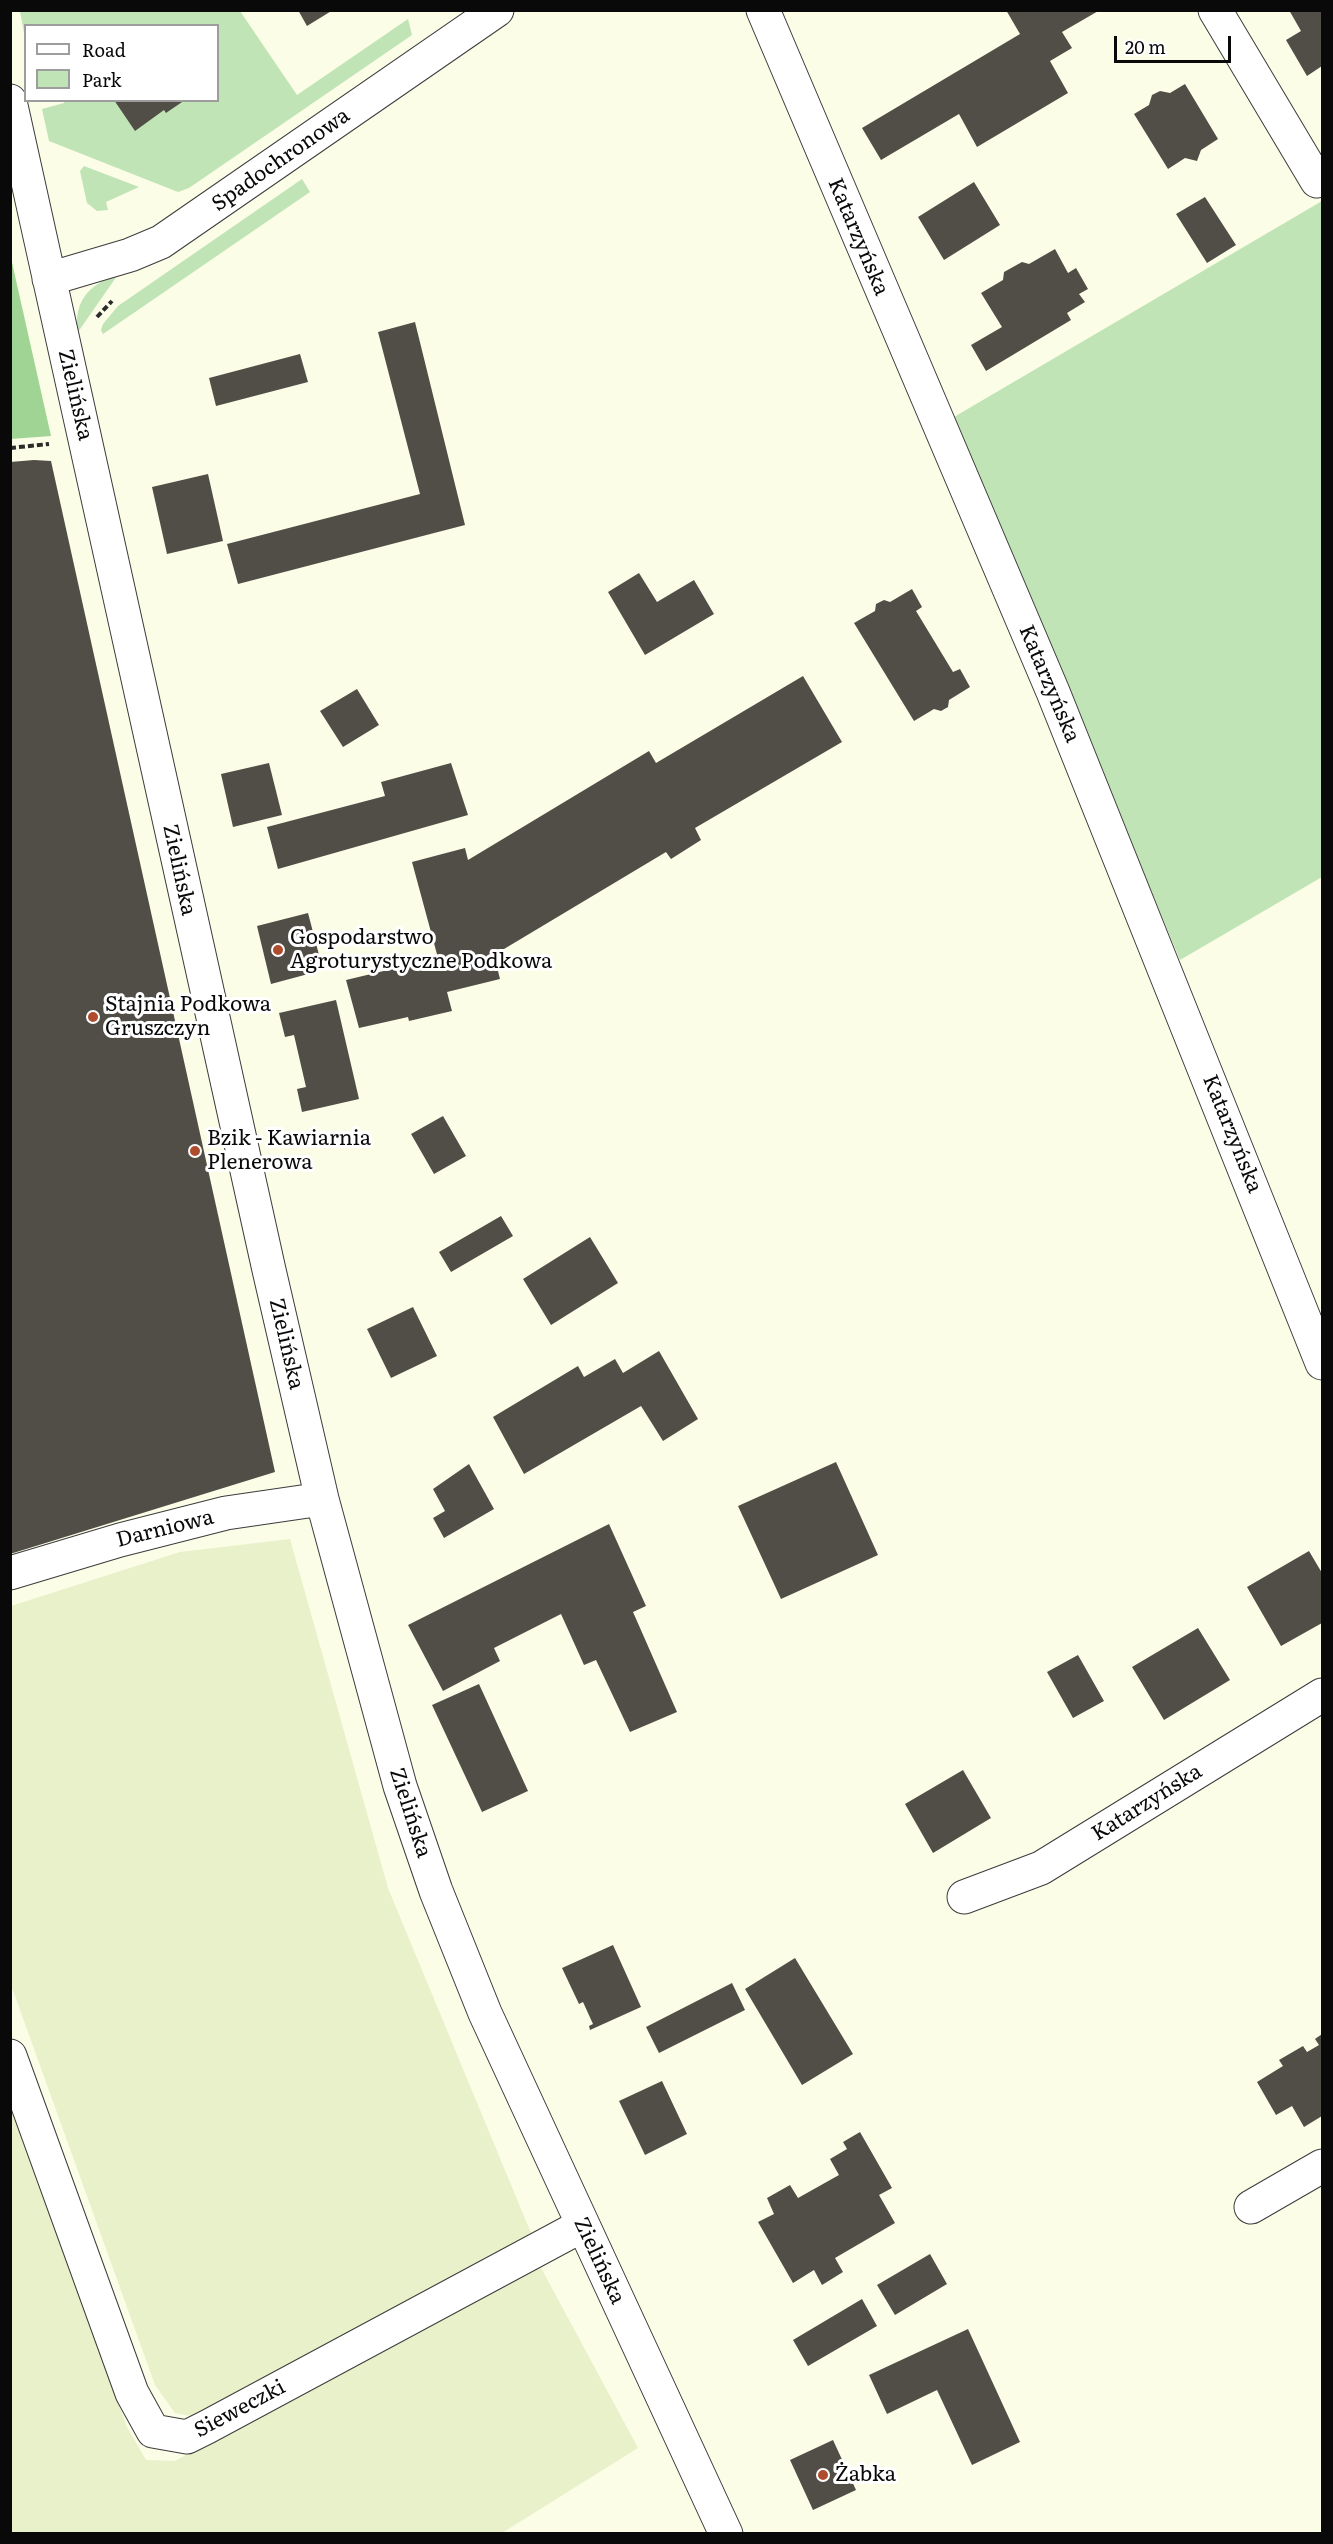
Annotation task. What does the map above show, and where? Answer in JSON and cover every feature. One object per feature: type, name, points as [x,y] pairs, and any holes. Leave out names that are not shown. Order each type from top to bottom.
[{"type":"street","name":"Katarzyńska","points":[[763,10],[1053,692],[1323,1363]]},
{"type":"street","points":[[1215,10],[1317,181]]},
{"type":"street","name":"Spadochronowa","points":[[49,279],[161,243],[492,12]]},
{"type":"street","name":"Zielińska","points":[[10,101],[199,959],[322,1499],[400,1786],[436,1891],[484,2013],[726,2534]]},
{"type":"street","name":"Darniowa","points":[[10,1573],[120,1540],[226,1513],[322,1499]]},
{"type":"street","name":"Katarzyńska","points":[[964,1897],[1041,1868],[1323,1695]]},
{"type":"street","name":"Sieweczki","points":[[10,2056],[132,2393],[153,2432],[187,2437],[582,2225]]},
{"type":"street","points":[[1251,2207],[1323,2166]]},
{"type":"path","points":[[91,324],[116,298]]},
{"type":"green space","points":[[20,11],[240,11],[297,95],[408,19],[412,35],[189,188],[178,192],[49,141],[42,109],[64,102],[219,102],[219,24],[24,24],[24,33]]},
{"type":"green space","points":[[84,166],[139,187],[106,202],[108,210],[97,211],[87,203],[80,171]]},
{"type":"green space","points":[[302,179],[310,192],[103,334],[101,330],[103,324],[118,306]]},
{"type":"green space","points":[[1322,201],[1322,877],[1180,960],[954,417]]},
{"type":"green space","points":[[11,258],[51,436],[11,439]]},
{"type":"green space","points":[[117,276],[78,332],[78,312],[85,296],[98,284]]},
{"type":"green space","points":[[290,1539],[388,1888],[531,2233],[420,2298],[200,2418],[175,2413],[155,2385],[11,1985],[11,1606],[180,1552]]},
{"type":"green space","points":[[10,2097],[127,2427],[146,2460],[175,2461],[539,2264],[638,2448],[502,2533],[11,2533]]},
{"type":"building","points":[[298,10],[333,10],[307,26]]},
{"type":"building","points":[[1006,10],[1100,10],[1062,32],[1072,48],[1050,61],[1068,93],[977,147],[959,114],[881,160],[862,128],[1020,34]]},
{"type":"building","points":[[1289,10],[1322,10],[1322,66],[1307,76],[1286,40],[1301,31]]},
{"type":"building","points":[[1185,84],[1218,139],[1201,150],[1197,161],[1185,158],[1168,169],[1134,114],[1149,105],[1152,95],[1160,91],[1170,93]]},
{"type":"building","points":[[115,102],[182,102],[166,113],[164,110],[135,131]]},
{"type":"building","points":[[974,182],[1000,225],[944,260],[918,217]]},
{"type":"building","points":[[1205,197],[1236,245],[1207,263],[1176,214]]},
{"type":"building","points":[[1055,249],[1068,273],[1076,268],[1088,289],[1079,294],[1085,302],[1067,313],[1071,320],[986,371],[971,345],[1002,327],[981,293],[1003,280],[1004,272],[1022,262],[1029,264]]},
{"type":"building","points":[[415,322],[465,525],[238,584],[227,544],[420,494],[378,332]]},
{"type":"building","points":[[300,354],[308,382],[216,406],[209,378]]},
{"type":"building","name":"Stajnia Podkowa Gruszczyn","points":[[51,461],[275,1472],[10,1554],[10,462]]},
{"type":"building","points":[[208,474],[223,541],[167,554],[152,487]]},
{"type":"building","points":[[639,573],[657,602],[694,580],[714,614],[645,655],[608,592]]},
{"type":"building","points":[[912,589],[922,607],[916,611],[953,672],[960,669],[970,687],[949,700],[948,707],[941,711],[934,709],[914,721],[854,623],[875,611],[876,604],[884,600],[890,602]]},
{"type":"building","points":[[803,676],[842,742],[695,828],[701,840],[671,859],[666,852],[494,955],[500,979],[447,992],[452,1011],[409,1021],[408,1017],[359,1028],[346,980],[438,958],[412,862],[465,848],[468,860],[649,751],[656,763]]},
{"type":"building","points":[[357,689],[379,725],[343,747],[320,711]]},
{"type":"building","points":[[269,763],[282,815],[233,827],[221,774]]},
{"type":"building","points":[[451,763],[468,815],[278,869],[267,827],[385,796],[381,782]]},
{"type":"building","points":[[308,913],[323,970],[271,984],[257,926]]},
{"type":"building","points":[[336,1000],[359,1099],[302,1112],[297,1089],[306,1087],[294,1035],[285,1037],[279,1013]]},
{"type":"building","points":[[443,1116],[466,1156],[434,1174],[411,1134]]},
{"type":"building","points":[[501,1216],[513,1236],[451,1272],[439,1252]]},
{"type":"building","points":[[590,1237],[618,1283],[551,1325],[523,1279]]},
{"type":"building","points":[[413,1307],[437,1356],[391,1378],[367,1329]]},
{"type":"building","points":[[659,1351],[698,1419],[663,1441],[641,1406],[524,1474],[493,1417],[578,1366],[584,1377],[615,1359],[623,1373]]},
{"type":"building","points":[[836,1462],[878,1555],[781,1599],[738,1506]]},
{"type":"building","points":[[469,1464],[494,1509],[444,1538],[433,1518],[445,1511],[433,1489]]},
{"type":"building","points":[[609,1524],[646,1606],[633,1612],[677,1712],[630,1732],[596,1660],[584,1665],[561,1614],[494,1648],[500,1661],[443,1691],[408,1625]]},
{"type":"building","points":[[1309,1551],[1322,1573],[1322,1623],[1281,1646],[1247,1587]]},
{"type":"building","points":[[1198,1628],[1230,1680],[1164,1720],[1132,1667]]},
{"type":"building","points":[[1078,1655],[1104,1701],[1073,1718],[1047,1672]]},
{"type":"building","points":[[479,1684],[528,1791],[482,1812],[432,1705]]},
{"type":"building","points":[[963,1770],[991,1818],[933,1853],[905,1804]]},
{"type":"building","points":[[613,1945],[641,2007],[590,2030],[589,2026],[593,2024],[583,2002],[579,2004],[562,1968]]},
{"type":"building","points":[[795,1958],[853,2054],[802,2085],[745,1989]]},
{"type":"building","points":[[732,1983],[745,2010],[659,2053],[646,2027]]},
{"type":"building","points":[[1322,2034],[1322,2116],[1304,2127],[1292,2106],[1276,2115],[1257,2082],[1283,2066],[1279,2060],[1303,2046],[1307,2052],[1319,2045],[1315,2039]]},
{"type":"building","points":[[662,2081],[687,2134],[645,2155],[619,2101]]},
{"type":"building","points":[[860,2132],[892,2188],[879,2195],[895,2223],[835,2258],[843,2272],[822,2285],[814,2270],[793,2283],[758,2222],[774,2214],[767,2198],[790,2185],[798,2198],[839,2175],[830,2159],[847,2149],[843,2142]]},
{"type":"building","points":[[930,2254],[947,2284],[895,2315],[877,2285]]},
{"type":"building","points":[[862,2299],[877,2326],[808,2366],[793,2340]]},
{"type":"building","points":[[968,2329],[1020,2442],[972,2465],[937,2390],[887,2414],[869,2375]]},
{"type":"building","name":"Żabka","points":[[833,2440],[856,2490],[813,2510],[790,2460]]},
{"type":"place","name":"Gospodarstwo Agroturystyczne Podkowa","points":[[278,950]]},
{"type":"place","name":"Stajnia Podkowa Gruszczyn","points":[[93,1017]]},
{"type":"place","name":"Bzik - Kawiarnia Plenerowa","points":[[195,1151]]},
{"type":"place","name":"Żabka","points":[[823,2475]]}]
